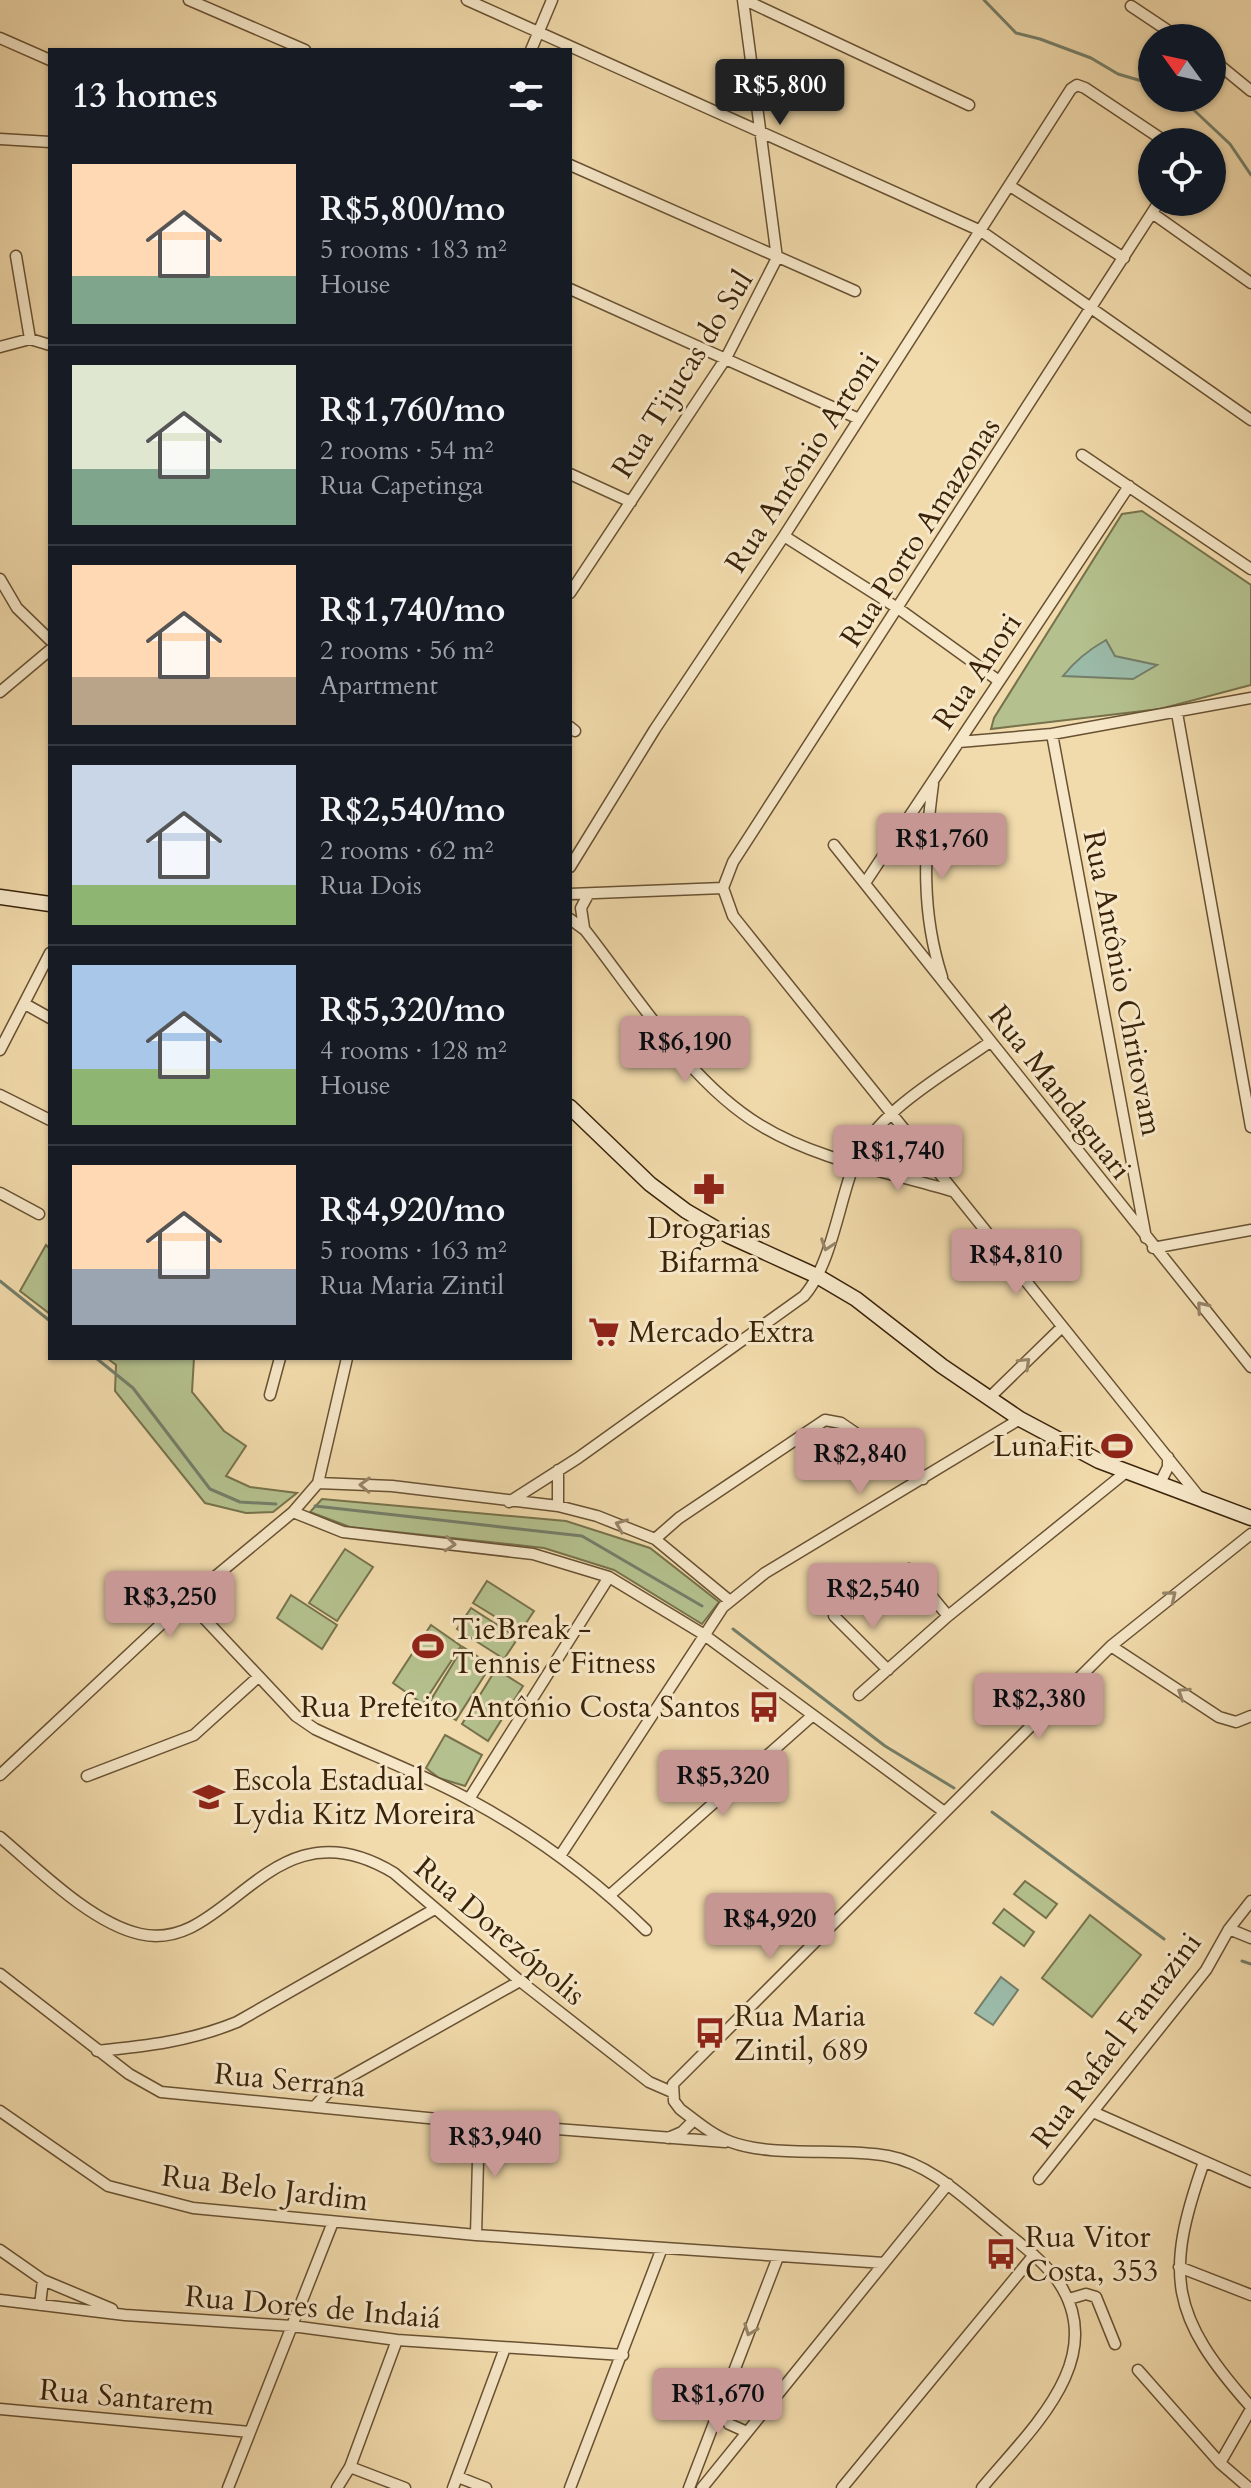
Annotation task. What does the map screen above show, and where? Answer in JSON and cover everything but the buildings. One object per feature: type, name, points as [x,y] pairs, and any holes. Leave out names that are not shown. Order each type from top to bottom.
[{"type":"main road","points":[[0,897],[48,904]]},
{"type":"main road","points":[[573,1109],[650,1184],[686,1211],[767,1256],[817,1276],[856,1299],[988,1399],[1020,1419],[1126,1472],[1251,1518]]},
{"type":"street","points":[[189,0],[300,48]]},
{"type":"street","points":[[467,0],[981,231],[1251,420]]},
{"type":"street","points":[[532,48],[552,0]]},
{"type":"street","points":[[744,0],[969,105]]},
{"type":"street","points":[[744,0],[777,258]]},
{"type":"street","points":[[1131,6],[1158,24]]},
{"type":"street","points":[[0,38],[48,59]]},
{"type":"street","points":[[0,52],[11,43]]},
{"type":"street","points":[[1226,70],[1251,91]]},
{"type":"street","name":"Rua Antônio Artoni","points":[[572,864],[655,729],[1077,85],[1144,128]]},
{"type":"street","points":[[0,139],[48,142]]},
{"type":"street","points":[[572,166],[855,291]]},
{"type":"street","points":[[1010,186],[1124,258]]},
{"type":"street","name":"Rua Porto Amazonas","points":[[723,888],[733,862],[1150,216]]},
{"type":"street","points":[[1156,216],[1251,283]]},
{"type":"street","points":[[16,256],[30,339]]},
{"type":"street","name":"Rua Tijucas do Sul","points":[[572,590],[726,358],[777,258]]},
{"type":"street","points":[[572,290],[859,419]]},
{"type":"street","points":[[0,347],[30,339],[48,344]]},
{"type":"street","points":[[1082,455],[1251,569]]},
{"type":"street","points":[[572,475],[631,502]]},
{"type":"street","name":"Rua Anori","points":[[865,883],[1129,486]]},
{"type":"street","points":[[784,536],[899,609],[999,681]]},
{"type":"street","points":[[0,579],[17,608],[48,638]]},
{"type":"street","points":[[0,692],[48,652]]},
{"type":"street","points":[[959,742],[1052,734],[1251,698]]},
{"type":"street","points":[[1177,713],[1251,1127]]},
{"type":"street","name":"Rua Antônio Chritovam","points":[[1052,734],[1150,1244]]},
{"type":"street","points":[[933,780],[925,882],[929,938],[943,983]]},
{"type":"street","name":"Rua Mandaguari","points":[[834,845],[1251,1367]]},
{"type":"street","points":[[572,894],[723,888],[733,916],[1204,1502]]},
{"type":"street","points":[[585,930],[581,908],[588,895]]},
{"type":"street","points":[[572,920],[585,930],[695,1069],[737,1110],[789,1140],[952,1191]]},
{"type":"street","points":[[1,1045],[48,957]]},
{"type":"street","points":[[25,1004],[48,1017]]},
{"type":"street","points":[[509,1502],[796,1303],[817,1276],[855,1162],[893,1113],[990,1042]]},
{"type":"street","points":[[0,1095],[48,1119]]},
{"type":"street","points":[[0,1193],[39,1214]]},
{"type":"street","points":[[1150,1244],[1251,1230]]},
{"type":"street","points":[[988,1399],[1062,1327]]},
{"type":"street","points":[[270,1395],[279,1360]]},
{"type":"street","points":[[0,1775],[187,1600],[293,1512],[318,1483],[347,1360]]},
{"type":"street","points":[[560,1856],[727,1604],[765,1573],[1020,1419]]},
{"type":"street","points":[[655,1539],[679,1518],[825,1420],[841,1423],[923,1479]]},
{"type":"street","points":[[1159,1485],[1168,1467],[1168,1457]]},
{"type":"street","points":[[558,1470],[558,1506]]},
{"type":"street","points":[[859,1695],[948,1616],[1126,1472]]},
{"type":"street","points":[[318,1483],[392,1486],[558,1506],[597,1516],[655,1539],[727,1604]]},
{"type":"street","points":[[293,1512],[343,1532],[533,1554],[576,1564],[609,1577],[707,1630],[813,1715],[943,1811]]},
{"type":"street","points":[[732,2142],[680,2109],[672,2092],[678,2075],[1111,1646],[1251,1534]]},
{"type":"street","points":[[909,1569],[948,1616]]},
{"type":"street","points":[[469,1799],[609,1577]]},
{"type":"street","points":[[187,1600],[278,1700],[315,1729],[469,1799],[560,1856],[610,1895],[646,1930]]},
{"type":"street","points":[[834,1616],[888,1670]]},
{"type":"street","points":[[1111,1646],[1219,1717],[1236,1722],[1251,1716]]},
{"type":"street","points":[[87,1776],[194,1735],[257,1678]]},
{"type":"street","points":[[610,1895],[813,1715]]},
{"type":"street","name":"Rua Dorezópolis","points":[[0,1837],[105,1920],[139,1934],[154,1936],[184,1929],[253,1882],[302,1856],[318,1852],[353,1853],[394,1873],[433,1910],[520,1981],[649,2082],[672,2092]]},
{"type":"street","name":"Rua Rafael Fantazini","points":[[1039,2179],[1206,1970],[1222,1939],[1251,1901]]},
{"type":"street","points":[[97,2051],[177,2042],[207,2035],[237,2022],[433,1910]]},
{"type":"street","points":[[1229,1929],[1251,1938]]},
{"type":"street","name":"Rua Serrana","points":[[0,1974],[97,2051],[138,2081],[161,2092],[479,2123],[890,2156],[948,2184],[1034,2255],[1069,2299]]},
{"type":"street","points":[[316,2105],[335,2085],[520,1981]]},
{"type":"street","name":"Rua Belo Jardim","points":[[0,2111],[97,2179],[132,2194],[193,2208],[476,2235],[884,2263]]},
{"type":"street","points":[[1093,2112],[1251,2182]]},
{"type":"street","points":[[662,2139],[682,2132],[694,2120]]},
{"type":"street","points":[[476,2235],[479,2123]]},
{"type":"street","points":[[1204,2162],[1180,2239],[1179,2267],[1186,2307],[1196,2336],[1208,2356],[1251,2408],[1220,2463]]},
{"type":"street","points":[[702,2488],[948,2184]]},
{"type":"street","points":[[228,2488],[333,2222]]},
{"type":"street","points":[[570,2488],[662,2248]]},
{"type":"street","points":[[0,2250],[43,2280],[125,2315]]},
{"type":"street","points":[[842,2488],[1034,2255]]},
{"type":"street","points":[[689,2488],[778,2257]]},
{"type":"street","points":[[1179,2267],[1251,2295]]},
{"type":"street","points":[[40,2305],[43,2280]]},
{"type":"street","points":[[982,2488],[1054,2401],[1066,2380],[1076,2341],[1069,2299],[1086,2294],[1096,2297],[1115,2344]]},
{"type":"street","name":"Rua Dores de Indaiá","points":[[0,2300],[125,2315],[292,2326],[397,2340],[623,2355]]},
{"type":"street","points":[[337,2488],[350,2467],[397,2340]]},
{"type":"street","points":[[453,2488],[505,2348]]},
{"type":"street","points":[[1138,2370],[1220,2463],[1249,2488]]},
{"type":"street","points":[[720,2406],[729,2424],[747,2432]]},
{"type":"street","name":"Rua Santarem","points":[[0,2409],[250,2432]]},
{"type":"street","points":[[350,2467],[405,2488]]},
{"type":"street","points":[[458,2477],[486,2488]]},
{"type":"green space","points":[[1142,511],[1251,585],[1251,685],[1160,709],[991,729],[994,718],[1122,514]]},
{"type":"green space","points":[[46,1245],[48,1312],[20,1291]]},
{"type":"green space","points":[[110,1360],[194,1360],[192,1392],[224,1431],[246,1446],[226,1476],[250,1487],[297,1493],[273,1512],[246,1513],[205,1503],[115,1391],[116,1365]]},
{"type":"green space","points":[[322,1499],[566,1521],[650,1548],[719,1602],[702,1624],[614,1570],[544,1548],[350,1527],[310,1512]]},
{"type":"green space","points":[[345,1549],[373,1567],[337,1621],[309,1603]]},
{"type":"green space","points":[[487,1581],[534,1611],[520,1632],[473,1603]]},
{"type":"green space","points":[[291,1595],[337,1625],[322,1649],[277,1618]]},
{"type":"green space","points":[[471,1608],[518,1638],[504,1659],[457,1629]]},
{"type":"green space","points":[[431,1625],[461,1646],[423,1704],[393,1683]]},
{"type":"green space","points":[[463,1647],[491,1665],[456,1720],[429,1703]]},
{"type":"green space","points":[[496,1669],[523,1686],[488,1741],[462,1724]]},
{"type":"green space","points":[[445,1735],[482,1755],[465,1786],[439,1778],[426,1768]]},
{"type":"green space","points":[[1025,1881],[1057,1904],[1046,1918],[1014,1894]]},
{"type":"green space","points":[[1004,1909],[1034,1932],[1024,1946],[993,1923]]},
{"type":"green space","points":[[1090,1915],[1141,1955],[1092,2017],[1042,1978]]},
{"type":"shaded area","points":[[1106,640],[1115,656],[1157,665],[1133,679],[1063,676],[1083,656]]},
{"type":"shaded area","points":[[1001,1977],[1018,1990],[993,2025],[975,2013]]},
{"type":"waterway","points":[[984,0],[1016,33],[1091,58],[1118,74],[1138,80]]},
{"type":"waterway","points":[[1196,112],[1230,144],[1251,175]]},
{"type":"waterway","points":[[0,1281],[48,1319]]},
{"type":"waterway","points":[[98,1360],[133,1388],[210,1489],[240,1502],[276,1504]]},
{"type":"waterway","points":[[315,1506],[582,1536],[702,1606]]},
{"type":"waterway","points":[[733,1629],[885,1746],[954,1788]]},
{"type":"waterway","points":[[992,1812],[1164,1939]]},
{"type":"waterway","points":[[1242,1961],[1251,1964]]},
{"type":"place","name":"Drogarias Bifarma","points":[[709,1189]]},
{"type":"place","name":"Mercado Extra","points":[[604,1332]]},
{"type":"place","name":"LunaFit","points":[[1117,1446]]},
{"type":"place","name":"TieBreak - Tennis e Fitness","points":[[428,1646]]},
{"type":"place","name":"Rua Prefeito Antônio Costa Santos","points":[[764,1707]]},
{"type":"place","name":"Escola Estadual Lydia Kitz Moreira","points":[[209,1797]]},
{"type":"place","name":"Rua Maria Zintil, 689","points":[[710,2033]]},
{"type":"place","name":"Rua Vitor Costa, 353","points":[[1001,2254]]}]
